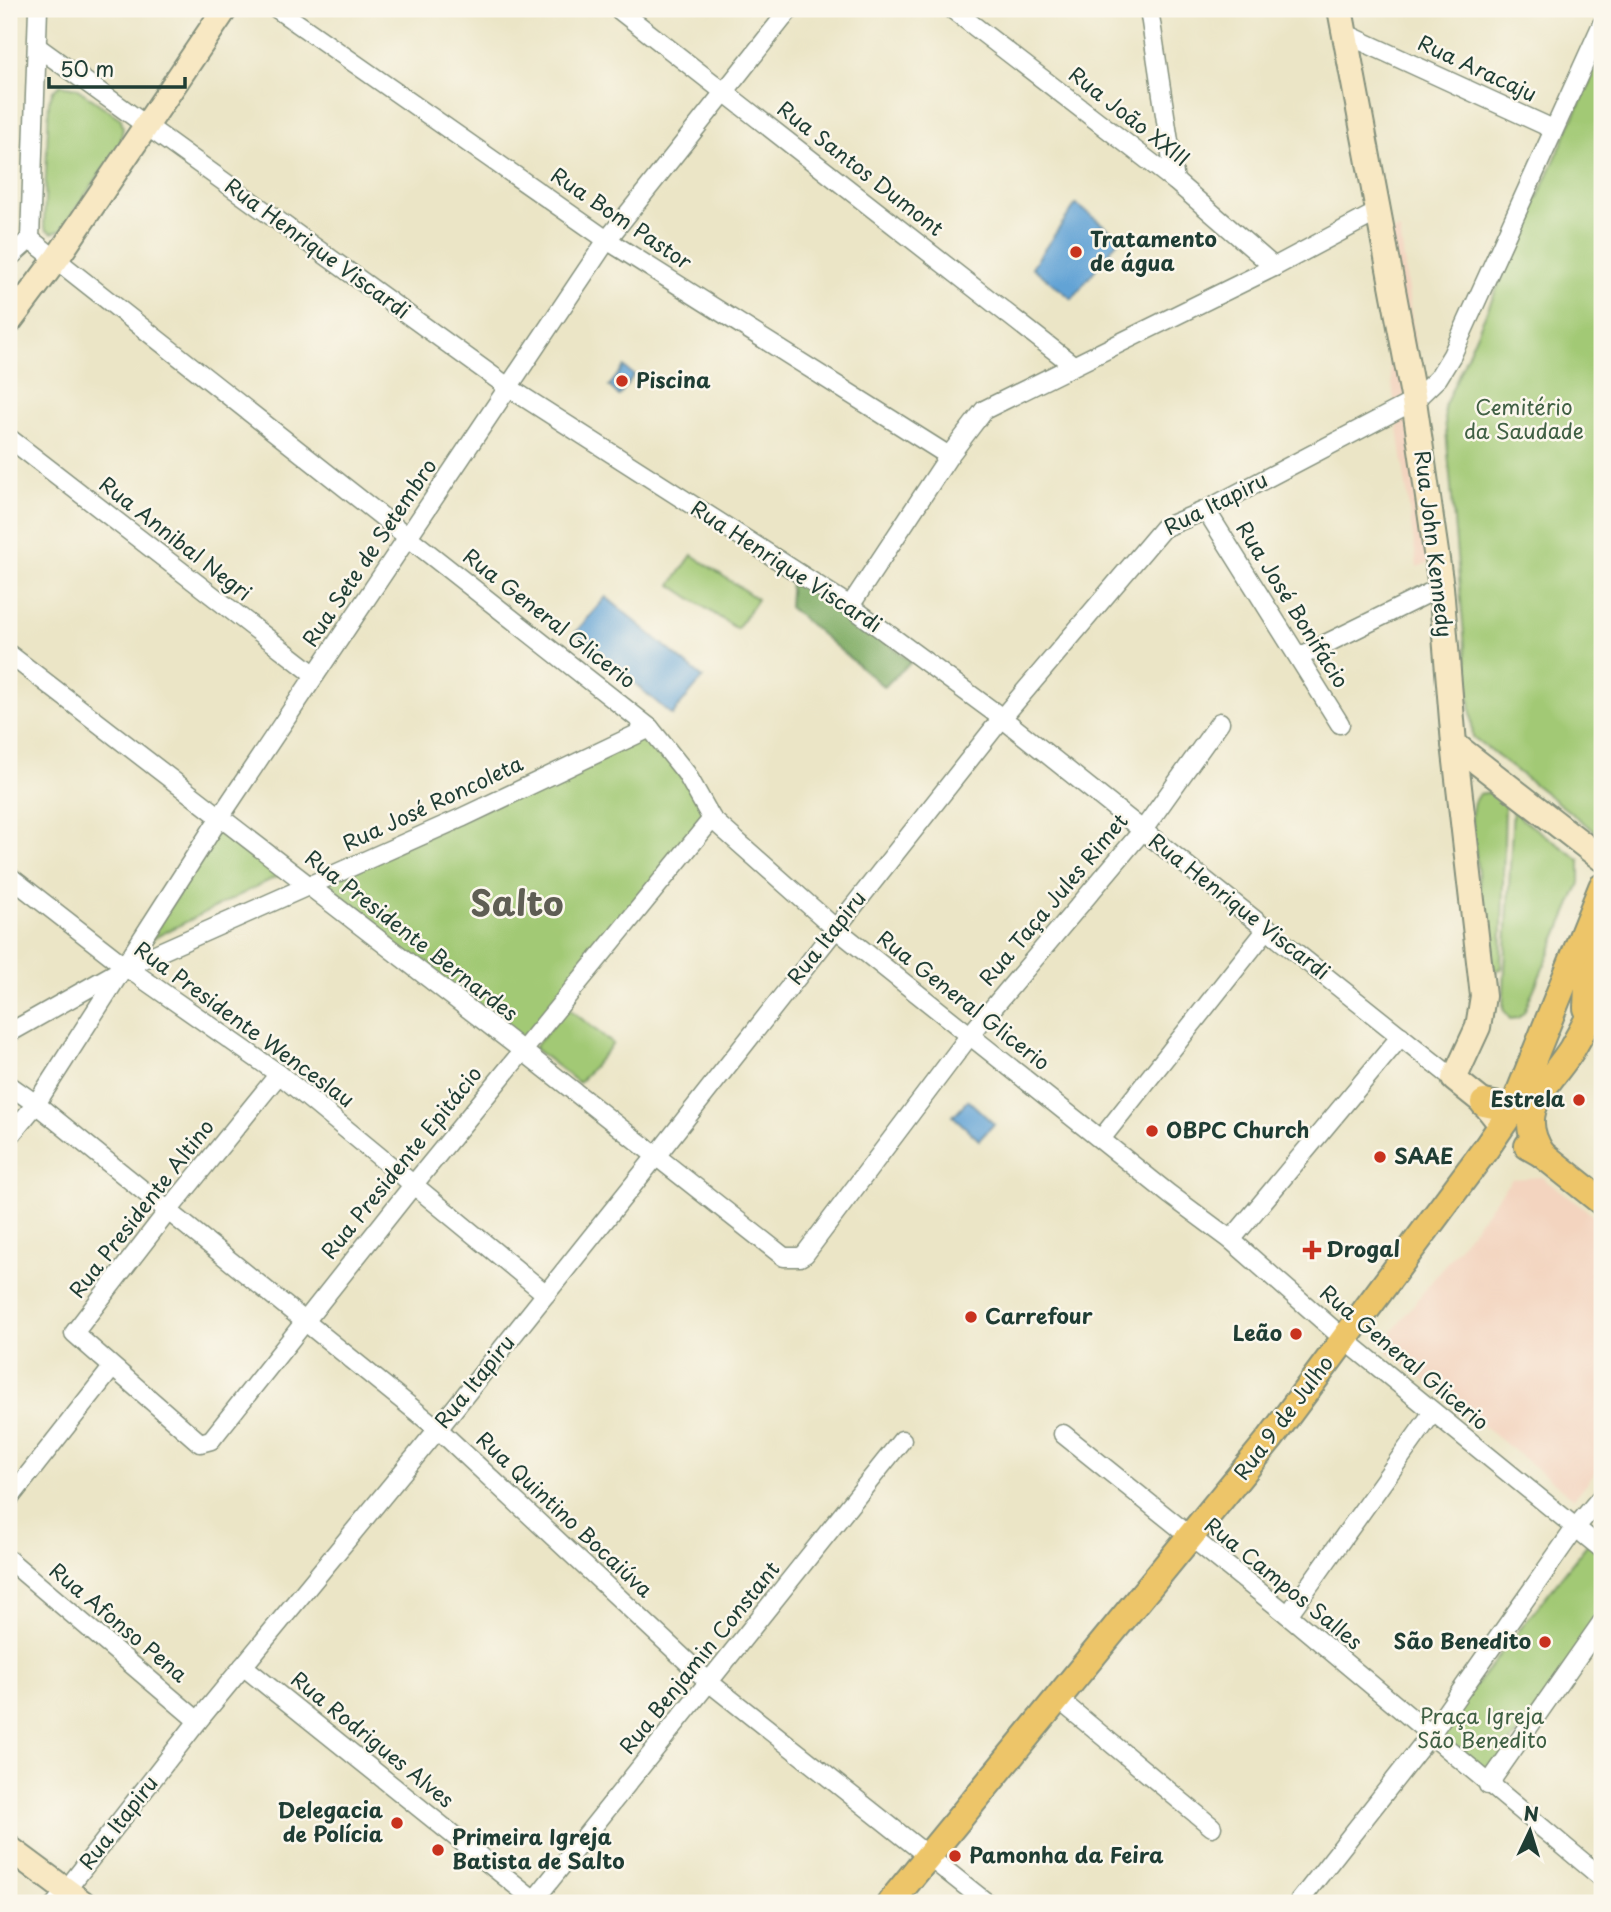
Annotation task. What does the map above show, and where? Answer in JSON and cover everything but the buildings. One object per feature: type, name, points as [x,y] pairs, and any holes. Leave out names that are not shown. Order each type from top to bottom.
[{"type":"main road","name":"Rua 9 de Julho","points":[[1507,1122],[1602,887]]},
{"type":"main road","points":[[1586,1023],[1588,985],[1602,952]]},
{"type":"main road","name":"Rua 9 de Julho","points":[[890,1903],[1270,1439],[1507,1122],[1572,1049],[1602,990]]},
{"type":"main road","points":[[1484,1103],[1507,1122],[1510,1140],[1519,1141],[1542,1154],[1602,1202]]},
{"type":"main road","name":"Rua 9 de Julho","points":[[1507,1122],[1530,1129],[1532,1140],[1542,1154]]},
{"type":"street","points":[[9,258],[30,239],[38,9]]},
{"type":"street","points":[[9,322],[57,258],[225,9]]},
{"type":"street","name":"Rua Bom Pastor","points":[[277,9],[607,240],[949,456]]},
{"type":"street","name":"Rua Santos Dumont","points":[[618,9],[1073,365]]},
{"type":"street","name":"Rua Sete de Setembro","points":[[9,1137],[36,1104],[220,817],[607,240],[790,9]]},
{"type":"street","name":"Rua João XXIII","points":[[952,9],[1175,181],[1274,267]]},
{"type":"street","points":[[1149,9],[1175,181]]},
{"type":"street","name":"Rua Aracaju","points":[[1342,21],[1553,129]]},
{"type":"street","name":"Rua John Kennedy","points":[[1342,21],[1414,401],[1441,587],[1454,744],[1483,996],[1478,1027],[1454,1079]]},
{"type":"street","name":"Rua Itapiru","points":[[69,1899],[198,1721],[438,1429],[657,1156],[1002,718],[1163,528],[1206,510],[1414,401],[1438,378],[1451,355],[1602,24]]},
{"type":"street","name":"Rua Henrique Viscardi","points":[[38,48],[508,387],[850,606],[1002,718],[1484,1103]]},
{"type":"street","points":[[850,606],[949,456],[984,410],[1274,267],[1379,211]]},
{"type":"street","name":"Rua General Glicerio","points":[[30,239],[650,728],[686,773],[712,819],[835,928],[1231,1240],[1344,1339],[1602,1549]]},
{"type":"street","name":"Rua Annibal Negri","points":[[9,438],[316,674]]},
{"type":"street","name":"Rua José Bonifácio","points":[[1206,510],[1340,724]]},
{"type":"street","points":[[1299,657],[1441,587]]},
{"type":"street","name":"Rua Presidente Bernardes","points":[[9,654],[523,1051],[784,1257]]},
{"type":"street","name":"Rua Taça Jules Rimet","points":[[784,1257],[805,1255],[970,1035],[1143,830],[1220,722]]},
{"type":"street","name":"Rua José Roncoleta","points":[[9,1033],[126,967],[461,818],[650,728]]},
{"type":"street","points":[[1454,744],[1602,859]]},
{"type":"street","points":[[1461,802],[1471,787],[1482,781],[1492,779],[1504,782]]},
{"type":"street","name":"Rua Presidente Epitácio","points":[[112,1368],[200,1443],[211,1440],[303,1321],[712,819]]},
{"type":"street","name":"Rua Presidente Wenceslau","points":[[9,876],[126,967],[279,1074],[546,1294]]},
{"type":"street","points":[[1101,1139],[1268,928]]},
{"type":"street","points":[[1231,1240],[1401,1036]]},
{"type":"street","name":"Rua Presidente Altino","points":[[112,1368],[74,1333],[279,1074]]},
{"type":"street","name":"Rua Quintino Bocaiúva","points":[[9,1085],[438,1429],[709,1683],[987,1903]]},
{"type":"street","points":[[9,1499],[112,1368]]},
{"type":"street","points":[[1288,1615],[1433,1412]]},
{"type":"street","name":"Rua Campos Salles","points":[[1063,1434],[1288,1615],[1602,1878]]},
{"type":"street","name":"Rua Benjamin Constant","points":[[535,1902],[902,1440]]},
{"type":"street","points":[[1298,1903],[1430,1735],[1576,1527],[1602,1496]]},
{"type":"street","name":"Rua Afonso Pena","points":[[9,1560],[198,1721]]},
{"type":"street","points":[[1488,1785],[1602,1622]]},
{"type":"street","name":"Rua Rodrigues Alves","points":[[243,1665],[535,1902]]},
{"type":"street","points":[[1057,1698],[1213,1828]]},
{"type":"street","points":[[9,1848],[69,1899]]},
{"type":"shaded area","points":[[1400,230],[1443,558],[1417,567],[1372,237]]},
{"type":"shaded area","points":[[1541,1177],[1602,1222],[1602,1465],[1574,1498],[1388,1352],[1389,1336],[1512,1179]]},
{"type":"green space","name":"Cemitério da Saudade","points":[[1602,54],[1602,837],[1473,737],[1444,407]]},
{"type":"green space","points":[[61,85],[76,88],[121,119],[123,128],[120,145],[61,230],[52,233],[46,230],[44,224],[49,101],[53,91]]},
{"type":"green space","points":[[692,555],[757,599],[737,629],[671,585]]},
{"type":"green space","points":[[791,577],[856,617],[911,662],[884,687],[789,607]]},
{"type":"green space","points":[[652,732],[710,820],[523,1047],[313,888]]},
{"type":"green space","points":[[1491,792],[1505,804],[1501,969],[1490,971],[1471,816],[1479,794]]},
{"type":"green space","points":[[1513,807],[1522,819],[1580,860],[1580,883],[1524,1012],[1518,1018],[1510,1019],[1503,1009]]},
{"type":"green space","points":[[221,826],[282,874],[148,941]]},
{"type":"green space","points":[[567,1007],[613,1044],[579,1083],[534,1048]]},
{"type":"green space","name":"Praça Igreja São Benedito","points":[[1589,1542],[1602,1552],[1602,1619],[1487,1775],[1437,1734]]},
{"type":"water","name":"Tratamento de água","points":[[1076,204],[1120,238],[1072,299],[1032,267]]},
{"type":"water","name":"Piscina","points":[[624,367],[634,375],[619,396],[609,386]]},
{"type":"water","points":[[606,597],[703,678],[672,715],[575,633]]},
{"type":"water","points":[[968,1100],[994,1124],[979,1140],[953,1116]]},
{"type":"place","name":"Tratamento de água","points":[[1076,252]]},
{"type":"place","name":"Piscina","points":[[622,381]]},
{"type":"place","name":"Estrela","points":[[1579,1100]]},
{"type":"place","name":"OBPC Church","points":[[1152,1131]]},
{"type":"place","name":"SAAE","points":[[1380,1157]]},
{"type":"place","name":"Drogal","points":[[1312,1250]]},
{"type":"place","name":"Carrefour","points":[[971,1317]]},
{"type":"place","name":"Leão","points":[[1296,1334]]},
{"type":"place","name":"São Benedito","points":[[1545,1642]]},
{"type":"place","name":"Delegacia de Polícia","points":[[397,1823]]},
{"type":"place","name":"Primeira Igreja Batista de Salto","points":[[438,1850]]},
{"type":"place","name":"Pamonha da Feira","points":[[955,1856]]},
{"type":"district","name":"Salto","points":[[517,904]]}]
